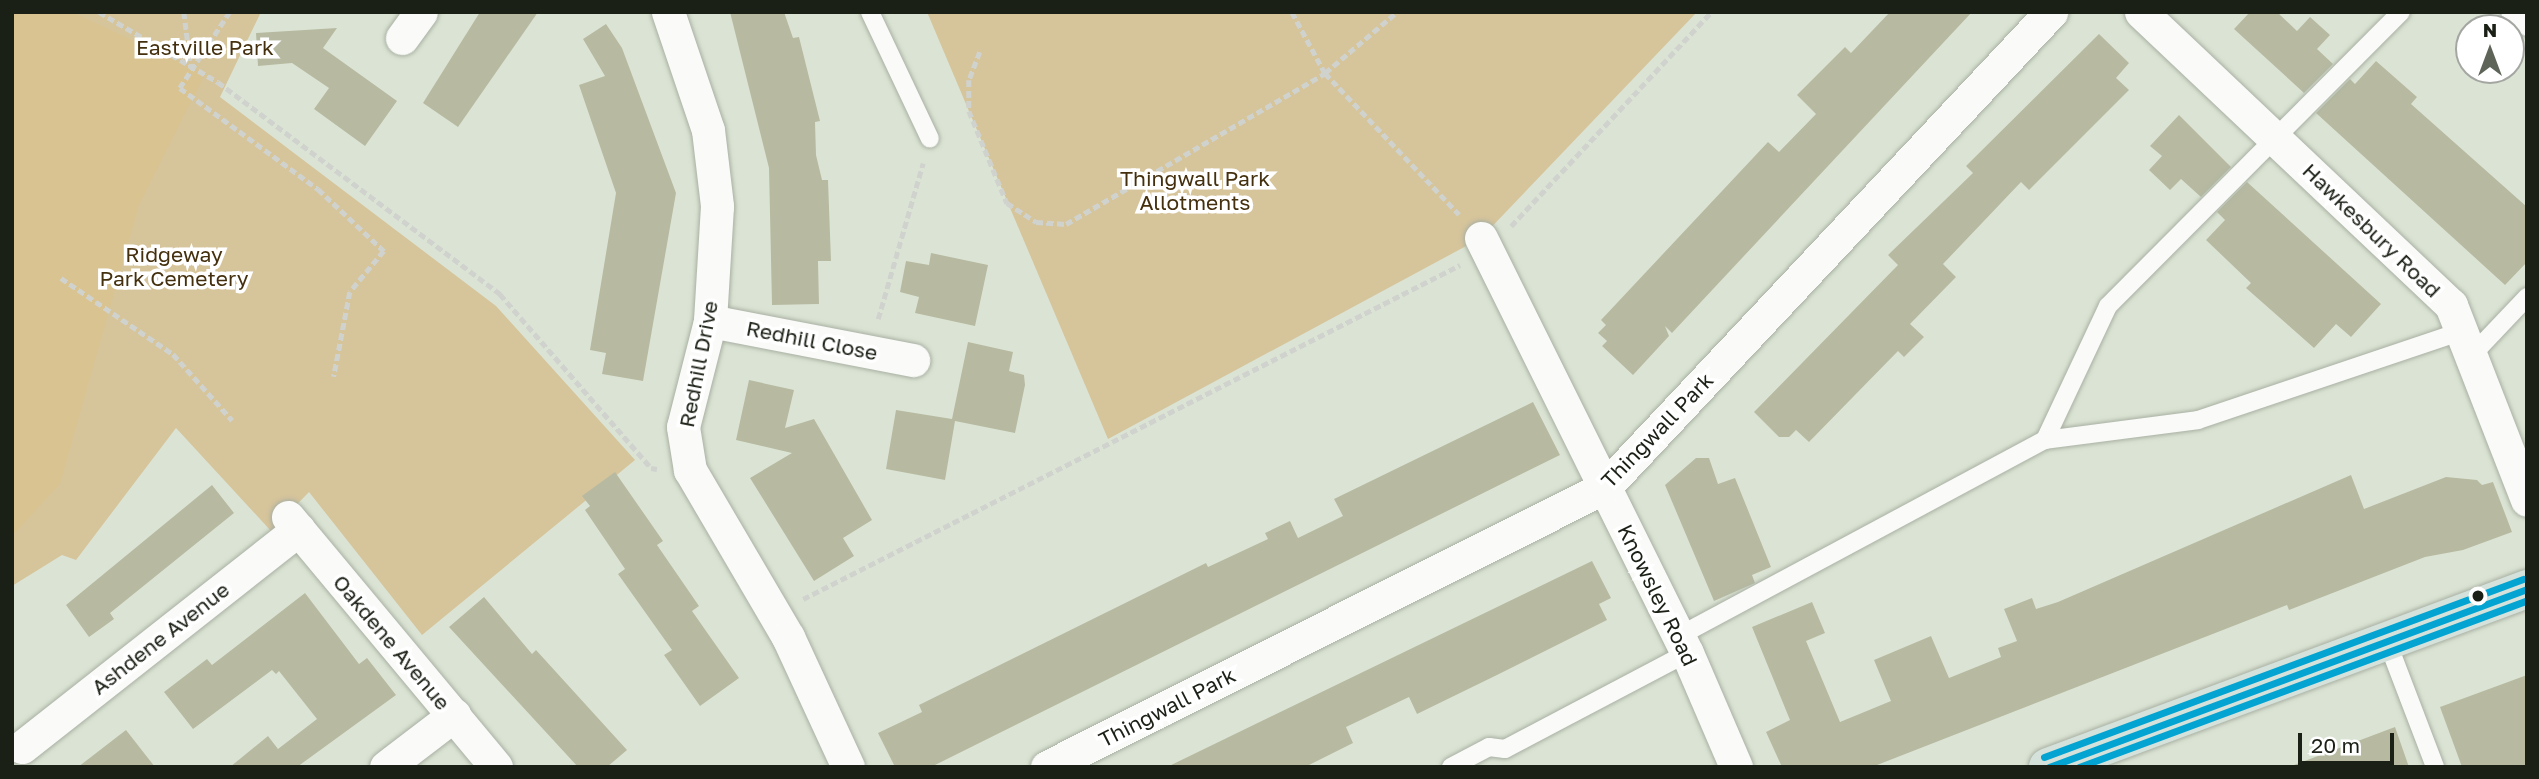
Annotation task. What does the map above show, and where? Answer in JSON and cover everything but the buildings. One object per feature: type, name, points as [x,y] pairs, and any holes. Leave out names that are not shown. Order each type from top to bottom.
[{"type":"main road","points":[[2048,767],[2527,589]]},
{"type":"street","name":"Redhill Drive","points":[[668,12],[708,130],[718,206],[710,321],[683,427],[690,470],[775,614],[848,767]]},
{"type":"street","name":"Thingwall Park","points":[[1047,767],[1605,487],[2051,12]]},
{"type":"street","name":"Hawkesbury Road","points":[[2141,12],[2451,305],[2527,500]]},
{"type":"street","name":"Knowsley Road","points":[[1485,244],[1683,645],[1736,767]]},
{"type":"street","name":"Redhill Close","points":[[710,321],[913,360]]},
{"type":"street","name":"Oakdene Avenue","points":[[293,523],[496,767]]},
{"type":"street","name":"Ashdene Avenue","points":[[22,747],[293,523]]},
{"type":"street","points":[[386,767],[454,715]]},
{"type":"lane","points":[[870,12],[930,139]]},
{"type":"lane","points":[[2045,440],[2108,306],[2401,12]]},
{"type":"lane","points":[[2510,12],[2527,27]]},
{"type":"lane","points":[[1451,767],[1489,747],[1505,749],[2045,440],[2198,420],[2467,342],[2527,297]]},
{"type":"lane","points":[[2388,641],[2435,767]]},
{"type":"path","points":[[99,12],[191,69],[218,82],[500,293],[651,468],[690,470]]},
{"type":"path","points":[[184,12],[191,69]]},
{"type":"path","points":[[230,12],[180,88],[318,189],[384,251],[349,292],[334,376]]},
{"type":"path","points":[[1292,12],[1325,73],[1485,244]]},
{"type":"path","points":[[980,52],[969,80],[969,111],[1007,203],[1036,222],[1066,224],[1325,73],[1397,12]]},
{"type":"path","points":[[775,614],[1485,244],[1711,12]]},
{"type":"path","points":[[869,351],[930,139]]},
{"type":"path","points":[[61,278],[173,354],[232,420]]},
{"type":"green space","name":"Ridgeway Park Cemetery","points":[[12,12],[261,12],[220,97],[496,306],[635,460],[422,635],[309,492],[271,531],[176,428],[76,560],[62,555],[12,586]]},
{"type":"green space","name":"Thingwall Park Allotments","points":[[927,12],[1697,12],[1481,238],[1108,439]]},
{"type":"shaded area","points":[[12,12],[72,12],[205,74],[139,205],[60,484],[12,536]]},
{"type":"transit line","points":[[2044,757],[2523,579]]},
{"type":"transit line","points":[[2049,767],[2527,589]]},
{"type":"transit line","points":[[2079,767],[2527,600]]},
{"type":"park label","name":"Eastville Park","points":[[205,47]]}]
